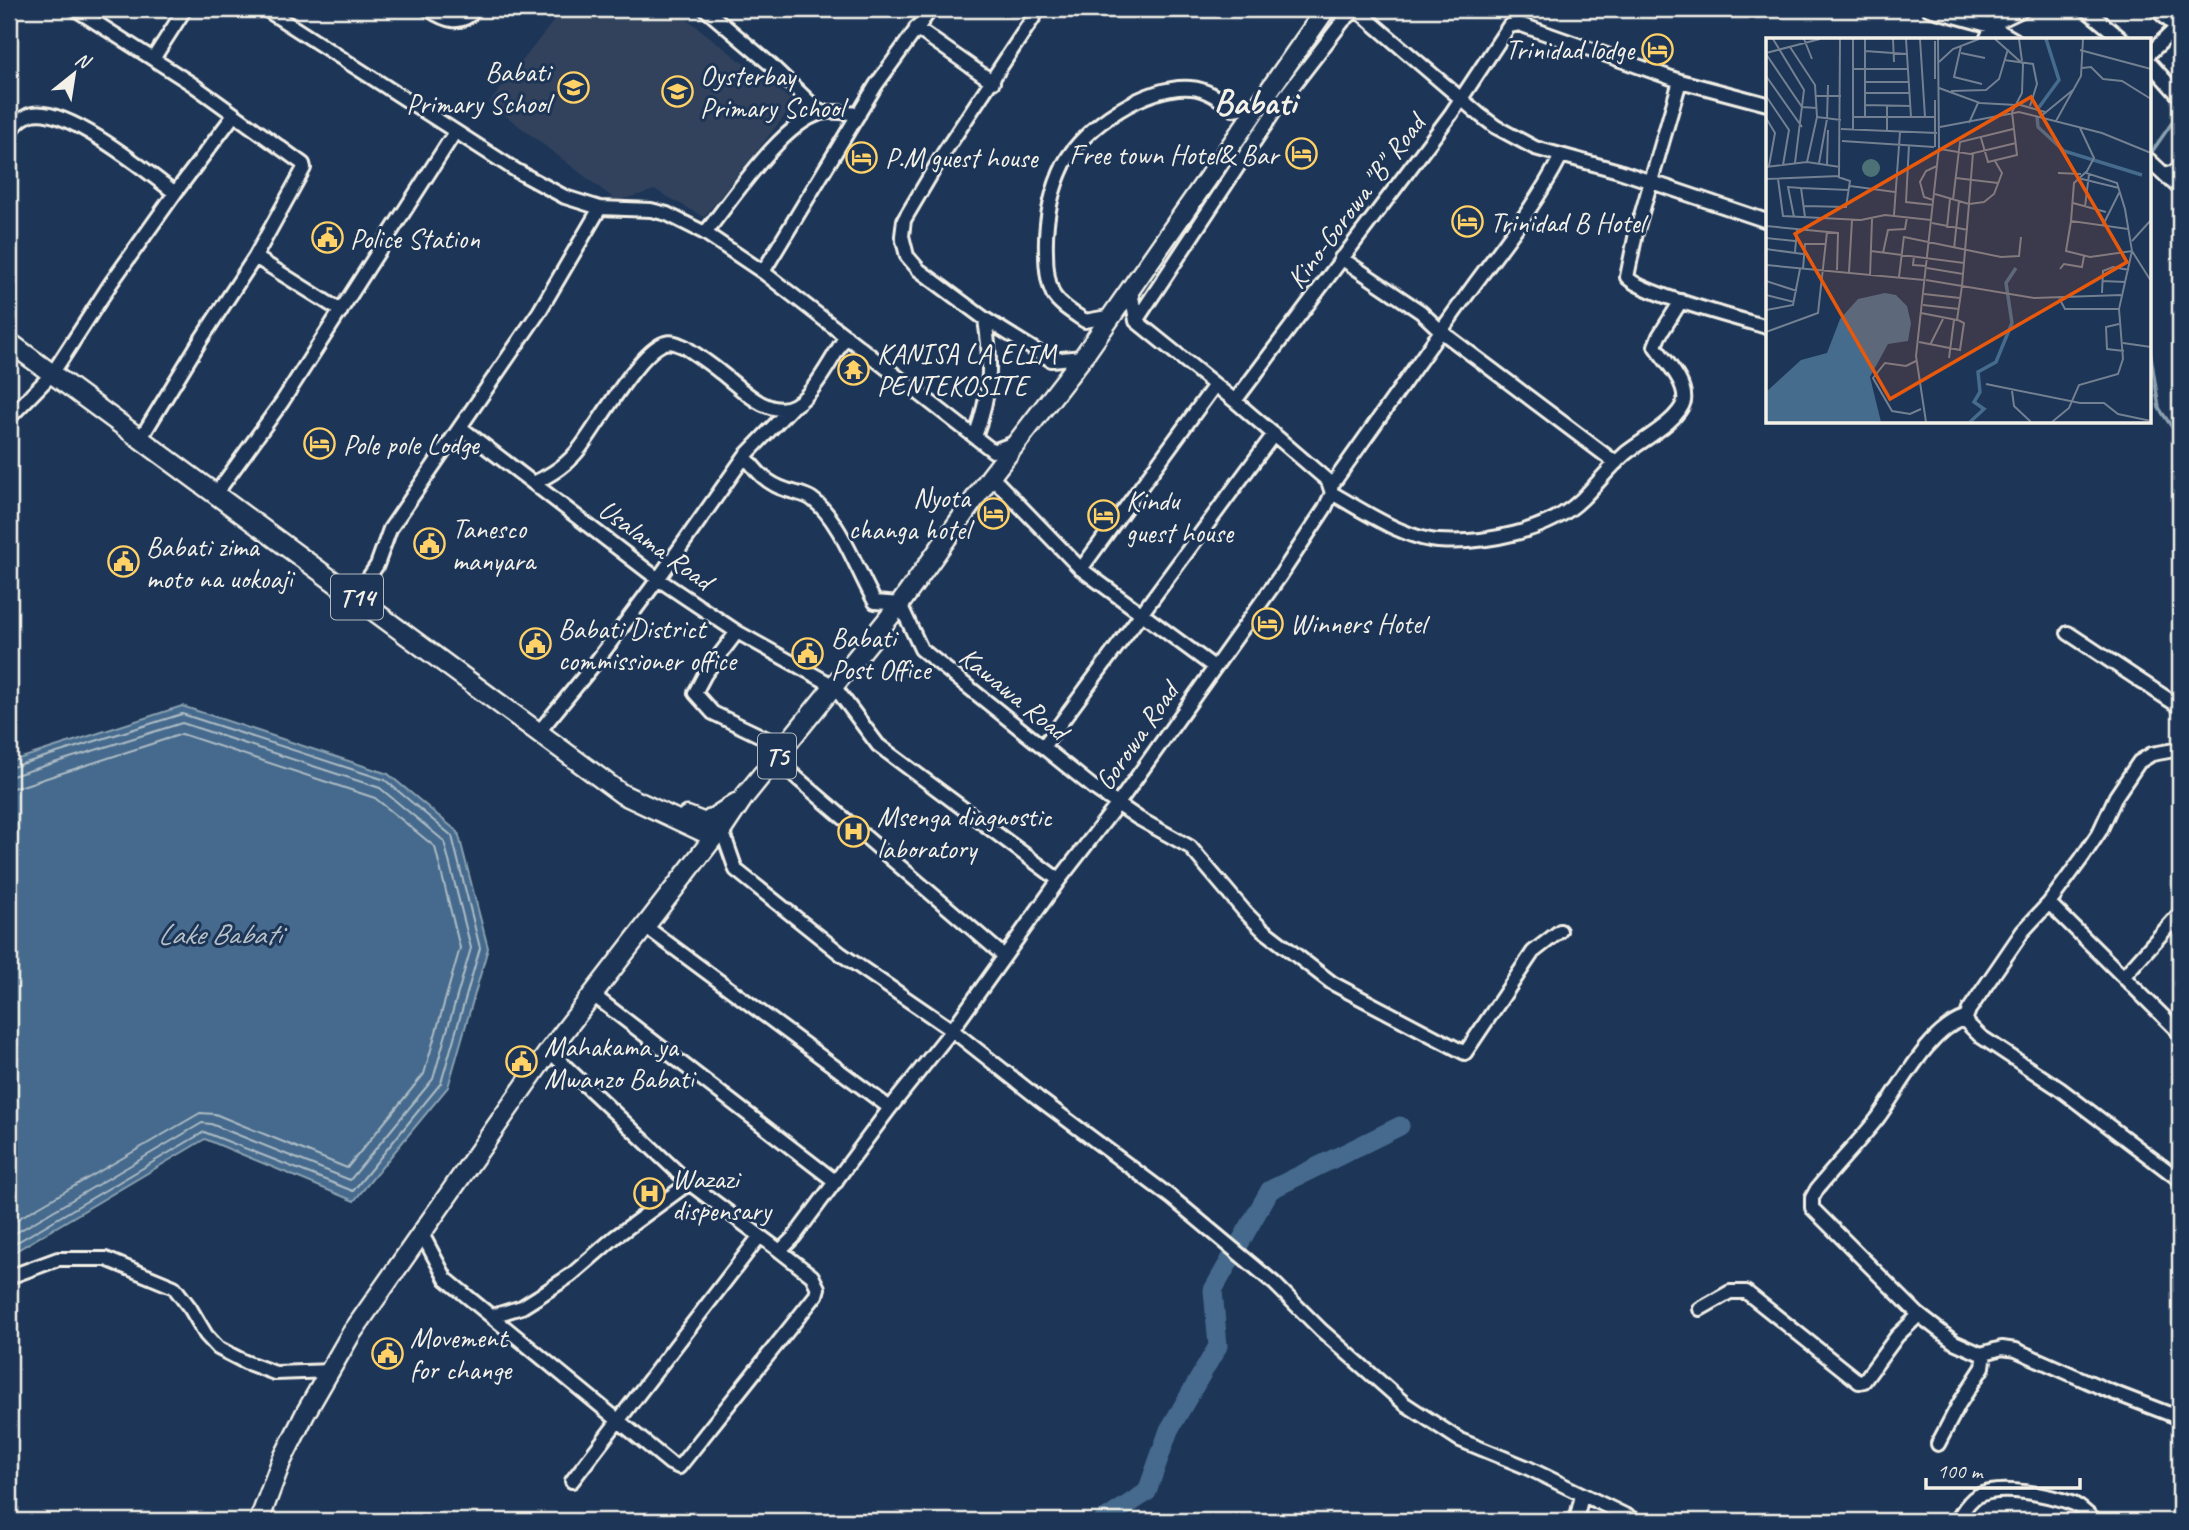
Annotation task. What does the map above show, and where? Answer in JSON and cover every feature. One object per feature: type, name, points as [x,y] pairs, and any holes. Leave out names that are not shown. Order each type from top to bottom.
[{"type":"highway","name":"T5","points":[[259,1521],[281,1462],[306,1412],[351,1334],[421,1232],[604,978],[744,797],[900,604],[991,476],[1083,357],[1326,9]]},
{"type":"highway","name":"T14","points":[[9,342],[622,794],[718,834]]},
{"type":"highway","name":"T14","points":[[622,794],[705,823],[744,797]]},
{"type":"street","points":[[75,9],[234,115],[303,164],[304,168],[255,257],[141,438]]},
{"type":"street","points":[[153,59],[184,9]]},
{"type":"street","points":[[265,9],[517,171],[565,197],[600,208],[651,210],[682,220],[705,233],[763,272],[993,451],[1018,442]]},
{"type":"street","points":[[428,9],[448,20],[459,22],[476,9]]},
{"type":"street","points":[[705,9],[771,65],[821,113]]},
{"type":"street","points":[[763,272],[876,85],[930,9]]},
{"type":"street","points":[[1039,9],[943,154],[904,220],[901,232],[907,256],[913,264],[985,319],[1051,360],[1083,357]]},
{"type":"street","points":[[1136,321],[1279,104],[1343,21],[1356,9],[1496,127],[1535,148],[1619,171],[1766,221]]},
{"type":"street","points":[[1928,9],[1991,26],[2012,38]]},
{"type":"street","points":[[1987,38],[1991,26],[2024,9]]},
{"type":"street","points":[[2085,9],[2121,38]]},
{"type":"street","points":[[2150,53],[2178,26],[2157,9]]},
{"type":"street","name":"Kino-Gorowa \"B\" Road","points":[[1235,401],[1461,99],[1509,26],[1519,24],[1680,81]]},
{"type":"street","points":[[916,29],[993,82]]},
{"type":"street","points":[[2150,63],[2180,97]]},
{"type":"street","points":[[1277,79],[1279,104]]},
{"type":"street","points":[[1766,104],[1680,81],[1636,233],[1627,277],[1631,282],[1681,301],[1766,327]]},
{"type":"street","points":[[1113,316],[1085,321],[1054,296],[1051,289],[1046,265],[1045,238],[1051,198],[1064,163],[1094,129],[1141,98],[1163,90],[1200,90],[1233,109],[1260,104]]},
{"type":"street","points":[[705,233],[798,123],[821,113],[859,114]]},
{"type":"street","points":[[9,133],[17,122],[30,114],[47,114],[61,118],[115,148],[175,193]]},
{"type":"street","points":[[9,418],[52,374],[111,283],[234,115]]},
{"type":"street","points":[[215,495],[249,450],[341,311],[455,132]]},
{"type":"street","name":"Gorowa Road","points":[[780,1251],[794,1237],[952,1030],[1059,880],[1117,805],[1302,544],[1325,509],[1331,489],[1529,212],[1561,156]]},
{"type":"street","points":[[2152,163],[2180,189]]},
{"type":"street","points":[[2165,175],[2180,170]]},
{"type":"street","points":[[356,596],[377,565],[390,529],[539,312],[600,208]]},
{"type":"street","points":[[255,257],[341,311]]},
{"type":"street","points":[[1341,258],[1420,312],[1442,332],[1616,463]]},
{"type":"street","points":[[1131,290],[1136,321],[1274,434],[1331,489],[1397,527],[1437,541],[1528,531],[1545,525],[1581,501],[1616,463],[1680,411],[1684,388],[1655,346],[1658,336],[1681,301]]},
{"type":"street","points":[[975,438],[985,410],[990,381],[985,319]]},
{"type":"street","points":[[538,733],[596,662],[745,456],[819,379],[846,336]]},
{"type":"street","points":[[533,483],[556,472],[580,448],[636,371],[662,344],[674,342],[685,347],[764,405],[792,407]]},
{"type":"street","points":[[1081,569],[1215,385]]},
{"type":"street","name":"Usalama Road","points":[[460,427],[658,579],[737,632],[834,686]]},
{"type":"street","points":[[1043,747],[1274,434]]},
{"type":"street","points":[[745,456],[766,481],[808,497],[817,504],[850,551],[875,602],[900,604]]},
{"type":"street","points":[[991,476],[1081,569],[1214,667]]},
{"type":"street","name":"Kawawa Road","points":[[900,604],[921,649],[1117,805],[1190,848],[1262,929],[1332,984],[1461,1052],[1465,1053],[1470,1048],[1532,953],[1560,931]]},
{"type":"street","points":[[737,632],[705,674],[695,693],[713,713],[780,753],[1004,956]]},
{"type":"street","points":[[2068,633],[2180,707]]},
{"type":"street","points":[[834,686],[878,745],[1059,880]]},
{"type":"street","points":[[2180,749],[2152,754],[2139,762],[2116,796],[2096,838],[2049,903],[2023,932],[1965,1018],[1948,1026],[1937,1037],[1883,1110],[1828,1174],[1812,1198],[1812,1208],[1919,1315],[1954,1342],[1973,1352],[2011,1349],[2180,1418]]},
{"type":"street","points":[[718,834],[736,870],[841,954],[952,1030],[1172,1198],[1274,1283],[1321,1331],[1405,1404],[1460,1440],[1526,1467],[1637,1521]]},
{"type":"street","points":[[2049,903],[2180,1033]]},
{"type":"street","points":[[2124,976],[2180,913]]},
{"type":"street","points":[[646,927],[890,1108]]},
{"type":"street","points":[[604,978],[597,998],[836,1182]]},
{"type":"street","points":[[1965,1018],[1968,1025],[1980,1036],[2060,1089],[2178,1174]]},
{"type":"street","points":[[421,1232],[446,1279],[675,1466],[682,1466],[816,1294],[818,1288],[812,1276],[689,1184],[549,1051]]},
{"type":"street","points":[[492,1316],[522,1307],[571,1275],[615,1237],[689,1184]]},
{"type":"street","points":[[572,1481],[759,1237]]},
{"type":"street","points":[[9,1277],[58,1259],[106,1259],[174,1287],[206,1335],[218,1348],[245,1362],[275,1373],[332,1371]]},
{"type":"street","points":[[1700,1309],[1730,1292],[1746,1292],[1859,1382],[1864,1381],[1897,1336],[1919,1315]]},
{"type":"street","points":[[1938,1444],[1983,1367],[1985,1353]]},
{"type":"street","points":[[1956,1521],[1974,1498],[2006,1490],[2075,1505],[2095,1521]]},
{"type":"street","points":[[1576,1521],[1583,1495]]},
{"type":"shaded area","points":[[563,9],[674,9],[795,103],[704,217],[655,190],[617,201],[489,103]]},
{"type":"water","name":"Lake Babati","points":[[182,706],[388,774],[458,832],[488,948],[448,1087],[354,1201],[205,1139],[9,1255],[9,762]]},
{"type":"waterway","points":[[2150,155],[2180,111]]},
{"type":"waterway","points":[[2150,350],[2159,408],[2180,439]]},
{"type":"waterway","points":[[1103,1521],[1147,1492],[1169,1430],[1218,1346],[1213,1290],[1270,1190],[1400,1126]]},
{"type":"place","name":"Trinidad lodge","points":[[1657,49]]},
{"type":"place","name":"Babati Primary School","points":[[573,87]]},
{"type":"place","name":"Oysterbay Primary School","points":[[677,91]]},
{"type":"place","name":"Free town Hotel& Bar","points":[[1301,154]]},
{"type":"place","name":"P.M guest house","points":[[862,157]]},
{"type":"place","name":"Trinidad B Hotel","points":[[1467,222]]},
{"type":"place","name":"Police Station","points":[[327,238]]},
{"type":"place","name":"KANISA LA ELIM PENTEKOSITE","points":[[854,369]]},
{"type":"place","name":"Pole pole Lodge","points":[[320,444]]},
{"type":"place","name":"Nyota changa hotel","points":[[993,513]]},
{"type":"place","name":"Kindu guest house","points":[[1103,516]]},
{"type":"place","name":"Tanesco manyara","points":[[429,544]]},
{"type":"place","name":"Babati zima moto na uokoaji","points":[[123,562]]},
{"type":"place","name":"Winners Hotel","points":[[1267,623]]},
{"type":"place","name":"Babati District commissioner office","points":[[535,644]]},
{"type":"place","name":"Babati Post Office","points":[[808,653]]},
{"type":"place","name":"Msenga diagnostic laboratory","points":[[854,832]]},
{"type":"place","name":"Mahakama ya Mwanzo Babati","points":[[521,1062]]},
{"type":"place","name":"Wazazi dispensary","points":[[649,1194]]},
{"type":"place","name":"Movement for change","points":[[387,1353]]},
{"type":"district","name":"Babati","points":[[1255,102]]}]
